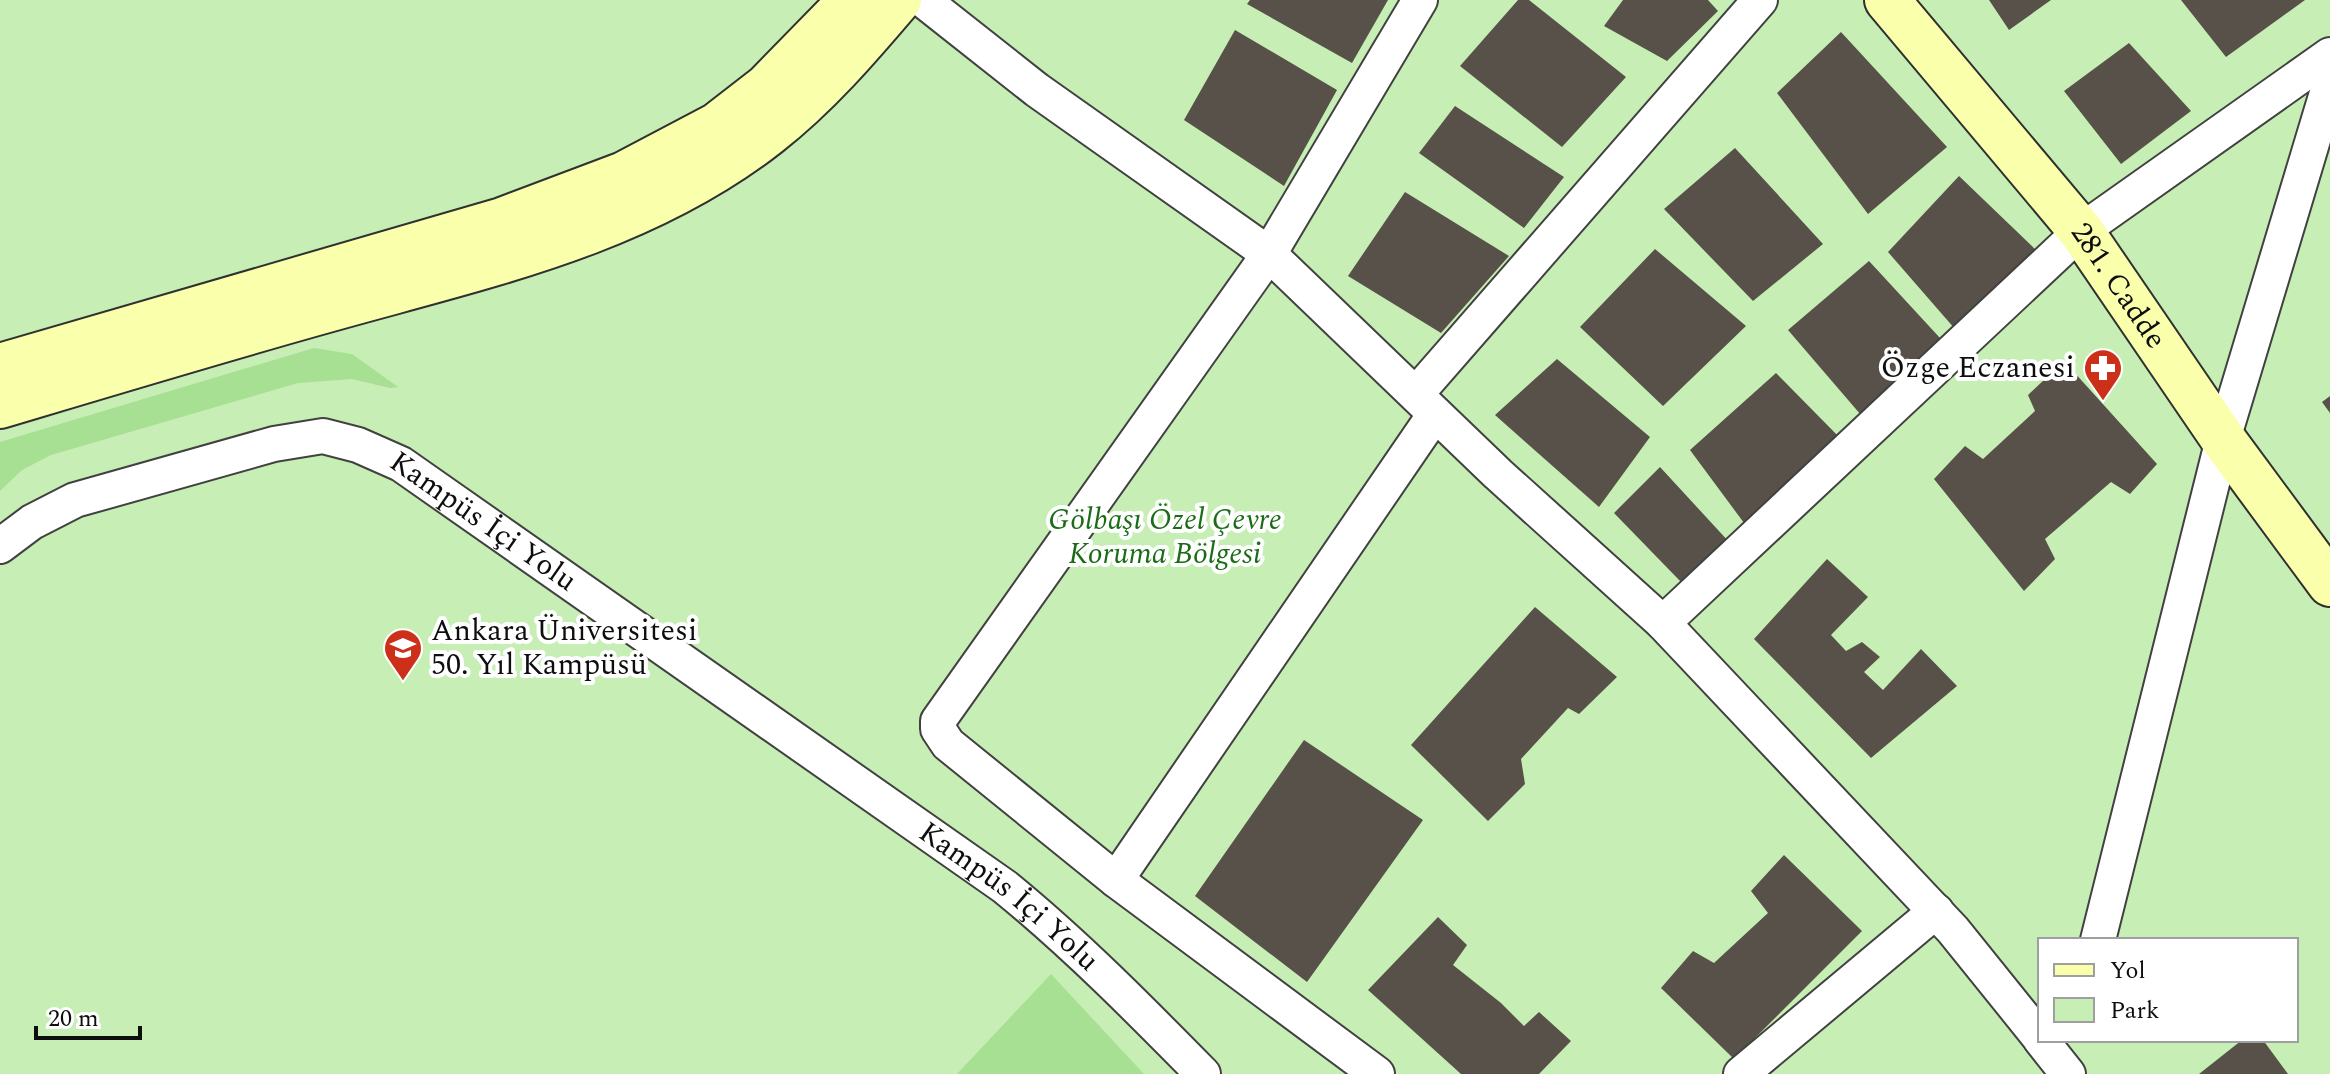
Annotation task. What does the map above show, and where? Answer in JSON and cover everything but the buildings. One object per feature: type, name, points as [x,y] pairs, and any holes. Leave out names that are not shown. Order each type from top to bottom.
[{"type":"street","points":[[0,366],[488,224],[624,174],[717,125],[766,87],[851,0]]},
{"type":"street","points":[[0,406],[321,311],[464,273],[606,226],[725,164],[768,134],[825,82],[899,0]]},
{"type":"street","points":[[923,0],[1037,90],[1269,254],[1663,623],[1936,911],[2038,1033]]},
{"type":"street","points":[[1377,1074],[1116,880],[948,744],[938,729],[938,721],[1269,254],[1420,0]]},
{"type":"street","points":[[1116,880],[1426,404],[1760,0]]},
{"type":"street","name":"281. Cadde","points":[[1887,0],[2081,231],[2223,439],[2330,584]]},
{"type":"street","points":[[1663,623],[2081,231],[2330,55]]},
{"type":"street","points":[[2098,938],[2223,439],[2330,83]]},
{"type":"street","name":"Kampüs İçi Yolu","points":[[0,546],[32,522],[75,500],[274,444],[323,436],[358,445],[401,464],[1005,887],[1108,978],[1203,1074]]},
{"type":"street","points":[[1741,1074],[1936,911]]},
{"type":"green space","name":"Gölbaşı Özel Çevre Koruma Bölgesi","points":[[0,0],[2330,0],[2330,1074],[0,1074]]},
{"type":"green space","points":[[314,348],[352,354],[398,387],[352,379],[298,383],[51,455],[22,470],[0,491],[0,442]]},
{"type":"green space","points":[[1051,974],[1144,1074],[957,1074]]},
{"type":"place","name":"Özge Eczanesi","points":[[2103,402]]},
{"type":"place","name":"Ankara Üniversitesi 50. Yıl Kampüsü","points":[[403,682]]}]
